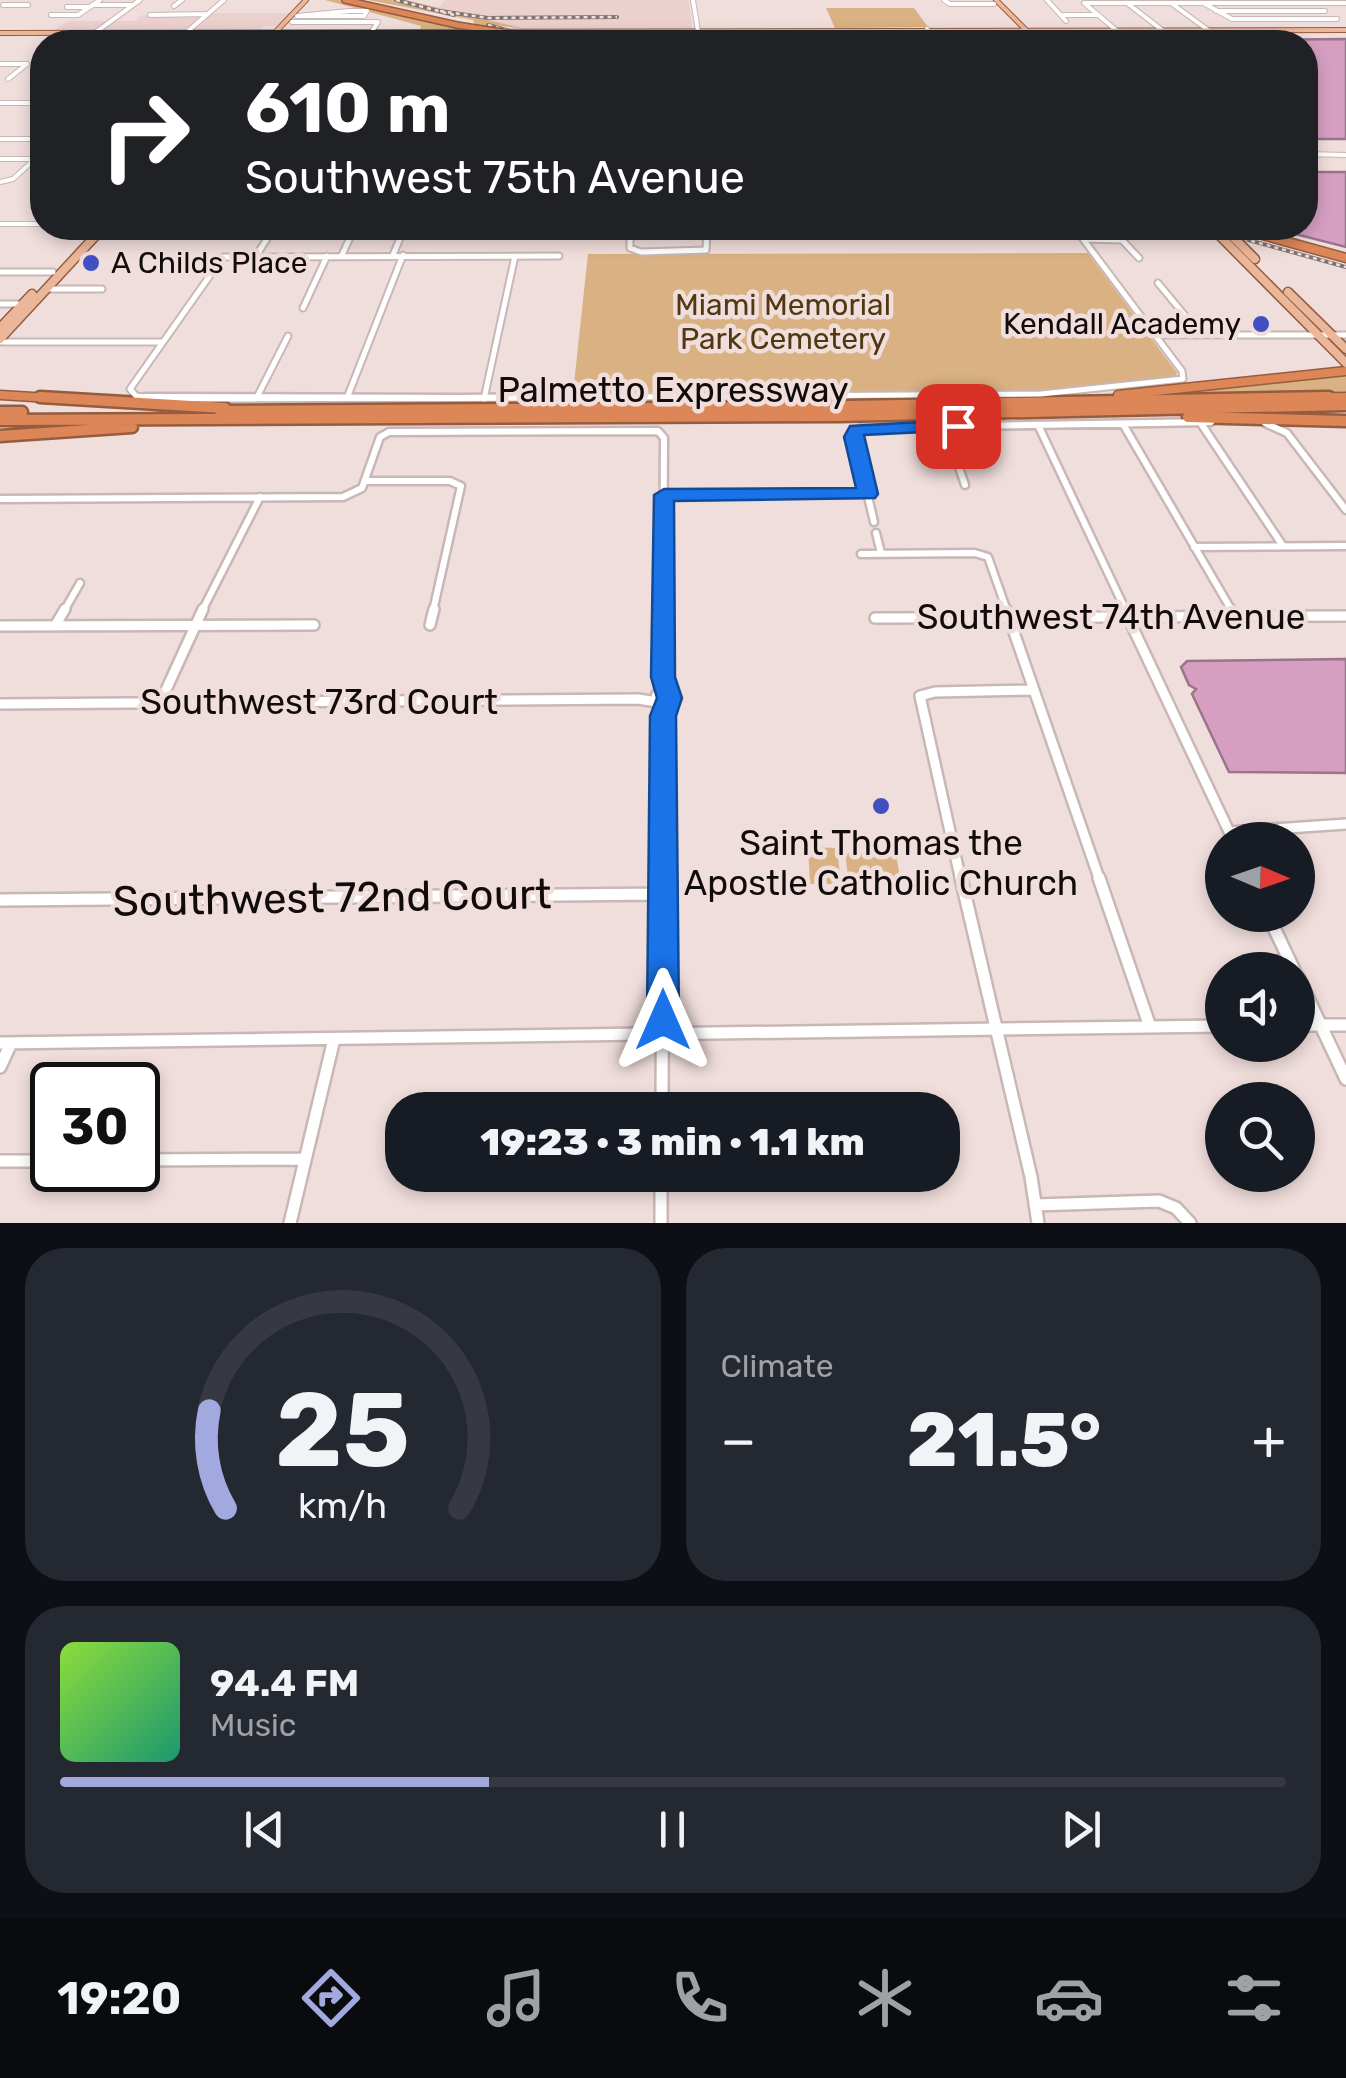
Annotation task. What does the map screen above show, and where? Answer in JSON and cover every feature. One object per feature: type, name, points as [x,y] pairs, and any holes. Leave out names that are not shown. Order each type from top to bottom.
[{"type":"highway","points":[[345,0],[492,30]]},
{"type":"highway","points":[[361,0],[510,30]]},
{"type":"highway","points":[[1285,240],[1346,255]]},
{"type":"highway","points":[[1293,240],[1346,255]]},
{"type":"highway","points":[[1324,371],[1344,357]]},
{"type":"highway","points":[[900,406],[1161,392],[1346,371]]},
{"type":"highway","points":[[0,395],[239,411]]},
{"type":"highway","name":"Palmetto Expressway","points":[[0,412],[900,406],[1346,397]]},
{"type":"highway","name":"Palmetto Expressway","points":[[0,420],[839,416],[1346,405]]},
{"type":"highway","points":[[1194,409],[1346,419]]},
{"type":"highway","points":[[839,416],[895,421],[1248,416],[1346,419]]},
{"type":"highway","points":[[0,436],[296,418]]},
{"type":"main road","points":[[281,30],[308,0]]},
{"type":"main road","points":[[994,1],[1021,30]]},
{"type":"main road","points":[[652,30],[1346,30]]},
{"type":"main road","points":[[1,33],[30,32]]},
{"type":"main road","points":[[0,341],[83,240]]},
{"type":"main road","points":[[0,328],[46,290],[92,240]]},
{"type":"main road","points":[[1225,240],[1344,357]]},
{"type":"main road","points":[[1236,240],[1331,335],[1344,357]]},
{"type":"street","points":[[10,0],[4,6],[28,6]]},
{"type":"street","points":[[52,15],[78,15],[100,0]]},
{"type":"street","points":[[98,30],[140,0]]},
{"type":"street","points":[[174,6],[182,0]]},
{"type":"street","points":[[190,30],[224,0]]},
{"type":"street","points":[[695,0],[698,30]]},
{"type":"street","points":[[1047,0],[1064,18],[1098,15]]},
{"type":"street","points":[[946,2],[994,1]]},
{"type":"street","points":[[1082,2],[1344,2]]},
{"type":"street","points":[[1082,2],[1115,30]]},
{"type":"street","points":[[1169,2],[1207,29]]},
{"type":"street","points":[[1202,2],[1230,19],[1336,19],[1311,3]]},
{"type":"street","points":[[1127,3],[1161,30]]},
{"type":"street","points":[[67,6],[132,6]]},
{"type":"street","points":[[295,16],[364,16],[367,12],[330,10],[325,14]]},
{"type":"street","points":[[1216,11],[1325,11]]},
{"type":"street","points":[[150,14],[208,14]]},
{"type":"street","points":[[295,16],[334,16]]},
{"type":"street","points":[[295,16],[378,22],[373,30]]},
{"type":"street","points":[[1284,19],[1299,29]]},
{"type":"street","points":[[1073,29],[1346,30]]},
{"type":"street","points":[[0,64],[27,64],[0,80]]},
{"type":"street","points":[[8,78],[15,80]]},
{"type":"street","points":[[0,103],[30,103]]},
{"type":"street","points":[[0,139],[30,139]]},
{"type":"street","points":[[1318,155],[1346,155]]},
{"type":"street","points":[[0,159],[30,159]]},
{"type":"street","points":[[4,182],[30,165]]},
{"type":"street","points":[[0,224],[30,224]]},
{"type":"street","points":[[256,256],[266,240]]},
{"type":"street","points":[[342,256],[349,240]]},
{"type":"street","points":[[393,255],[399,240]]},
{"type":"street","points":[[632,240],[633,251],[699,252],[709,248],[708,240]]},
{"type":"street","points":[[560,256],[223,257],[131,384],[131,393],[256,399],[1041,394],[1183,379],[1182,371],[1085,240]]},
{"type":"street","points":[[1122,240],[1139,258]]},
{"type":"street","points":[[347,398],[403,255]]},
{"type":"street","points":[[303,308],[328,256]]},
{"type":"street","points":[[487,396],[515,256]]},
{"type":"street","points":[[0,272],[53,272]]},
{"type":"street","points":[[1158,283],[1201,335]]},
{"type":"street","points":[[46,290],[102,290]]},
{"type":"street","points":[[0,304],[28,304]]},
{"type":"street","points":[[1156,335],[1346,335]]},
{"type":"street","points":[[256,399],[288,336]]},
{"type":"street","points":[[0,341],[161,342]]},
{"type":"street","points":[[1200,422],[1283,546]]},
{"type":"street","points":[[874,522],[854,437],[856,430],[946,426],[1252,422],[1276,426],[1288,434],[1346,510]]},
{"type":"street","points":[[1124,424],[1235,617]]},
{"type":"street","points":[[1038,425],[1224,822]]},
{"type":"street","points":[[946,426],[966,485]]},
{"type":"street","points":[[0,498],[355,494],[384,434],[652,430],[662,433],[662,1092]]},
{"type":"street","points":[[364,481],[458,483],[462,490],[430,625]]},
{"type":"street","points":[[664,495],[868,494]]},
{"type":"street","points":[[160,703],[260,497]]},
{"type":"street","points":[[876,533],[881,553]]},
{"type":"street","points":[[1194,547],[1346,546]]},
{"type":"street","points":[[861,554],[982,554],[990,560],[1150,1027]]},
{"type":"street","points":[[55,626],[80,584]]},
{"type":"street","name":"Southwest 74th Avenue","points":[[875,618],[1346,616]]},
{"type":"street","points":[[0,626],[314,624]]},
{"type":"street","points":[[1034,690],[920,696],[1038,1223]]},
{"type":"street","name":"Southwest 73rd Court","points":[[0,704],[661,699]]},
{"type":"street","points":[[1315,824],[1346,824]]},
{"type":"street","name":"Southwest 72nd Court","points":[[0,900],[663,894]]},
{"type":"street","points":[[1315,1014],[1346,1079]]},
{"type":"street","points":[[1315,1025],[1346,1025]]},
{"type":"street","points":[[0,1067],[6,1043],[1205,1026]]},
{"type":"street","points":[[290,1223],[334,1039]]},
{"type":"street","points":[[160,1160],[306,1159]]},
{"type":"street","points":[[0,1162],[30,1161]]},
{"type":"street","points":[[661,1223],[662,1192]]},
{"type":"street","points":[[1035,1204],[1146,1200],[1170,1205],[1190,1223]]},
{"type":"shaded area","points":[[445,0],[689,0],[692,29],[526,29],[438,8]]},
{"type":"shaded area","points":[[213,13],[290,13],[278,26],[263,26],[259,30],[194,30]]},
{"type":"shaded area","points":[[142,15],[203,15],[185,30],[54,30],[68,21],[135,21]]},
{"type":"shaded area","points":[[1318,39],[1346,39],[1346,139],[1318,139]]},
{"type":"shaded area","points":[[1318,172],[1346,172],[1346,247],[1318,240]]},
{"type":"shaded area","points":[[1346,659],[1346,773],[1229,772],[1192,694],[1196,689],[1189,685],[1181,667],[1187,661]]},
{"type":"green space","points":[[325,0],[340,0],[463,29],[475,25],[473,20],[368,0],[406,0],[526,29],[486,24],[500,30],[420,30],[421,26]]},
{"type":"green space","points":[[826,8],[914,8],[928,27],[835,28]]},
{"type":"green space","name":"Miami Memorial Park Cemetery","points":[[1088,253],[1177,373],[1175,377],[1072,390],[573,393],[588,254]]},
{"type":"green space","points":[[1346,373],[1346,392],[1105,398]]},
{"type":"green space","points":[[808,847],[837,848],[841,884],[810,884]]},
{"type":"green space","points":[[845,853],[896,854],[901,884],[849,884]]},
{"type":"railway","points":[[396,0],[454,15]]},
{"type":"railway","points":[[440,11],[488,18],[617,17]]},
{"type":"railway","points":[[488,25],[506,30]]},
{"type":"railway","points":[[1248,240],[1346,267]]},
{"type":"place","name":"A Childs Place","points":[[91,263]]},
{"type":"place","name":"Kendall Academy","points":[[1261,324]]},
{"type":"place","name":"Saint Thomas the Apostle Catholic Church","points":[[881,806]]},
{"type":"route","points":[[663,1020],[663,716],[670,698],[663,677],[664,495],[868,494],[854,437],[856,430],[958,426]]}]
